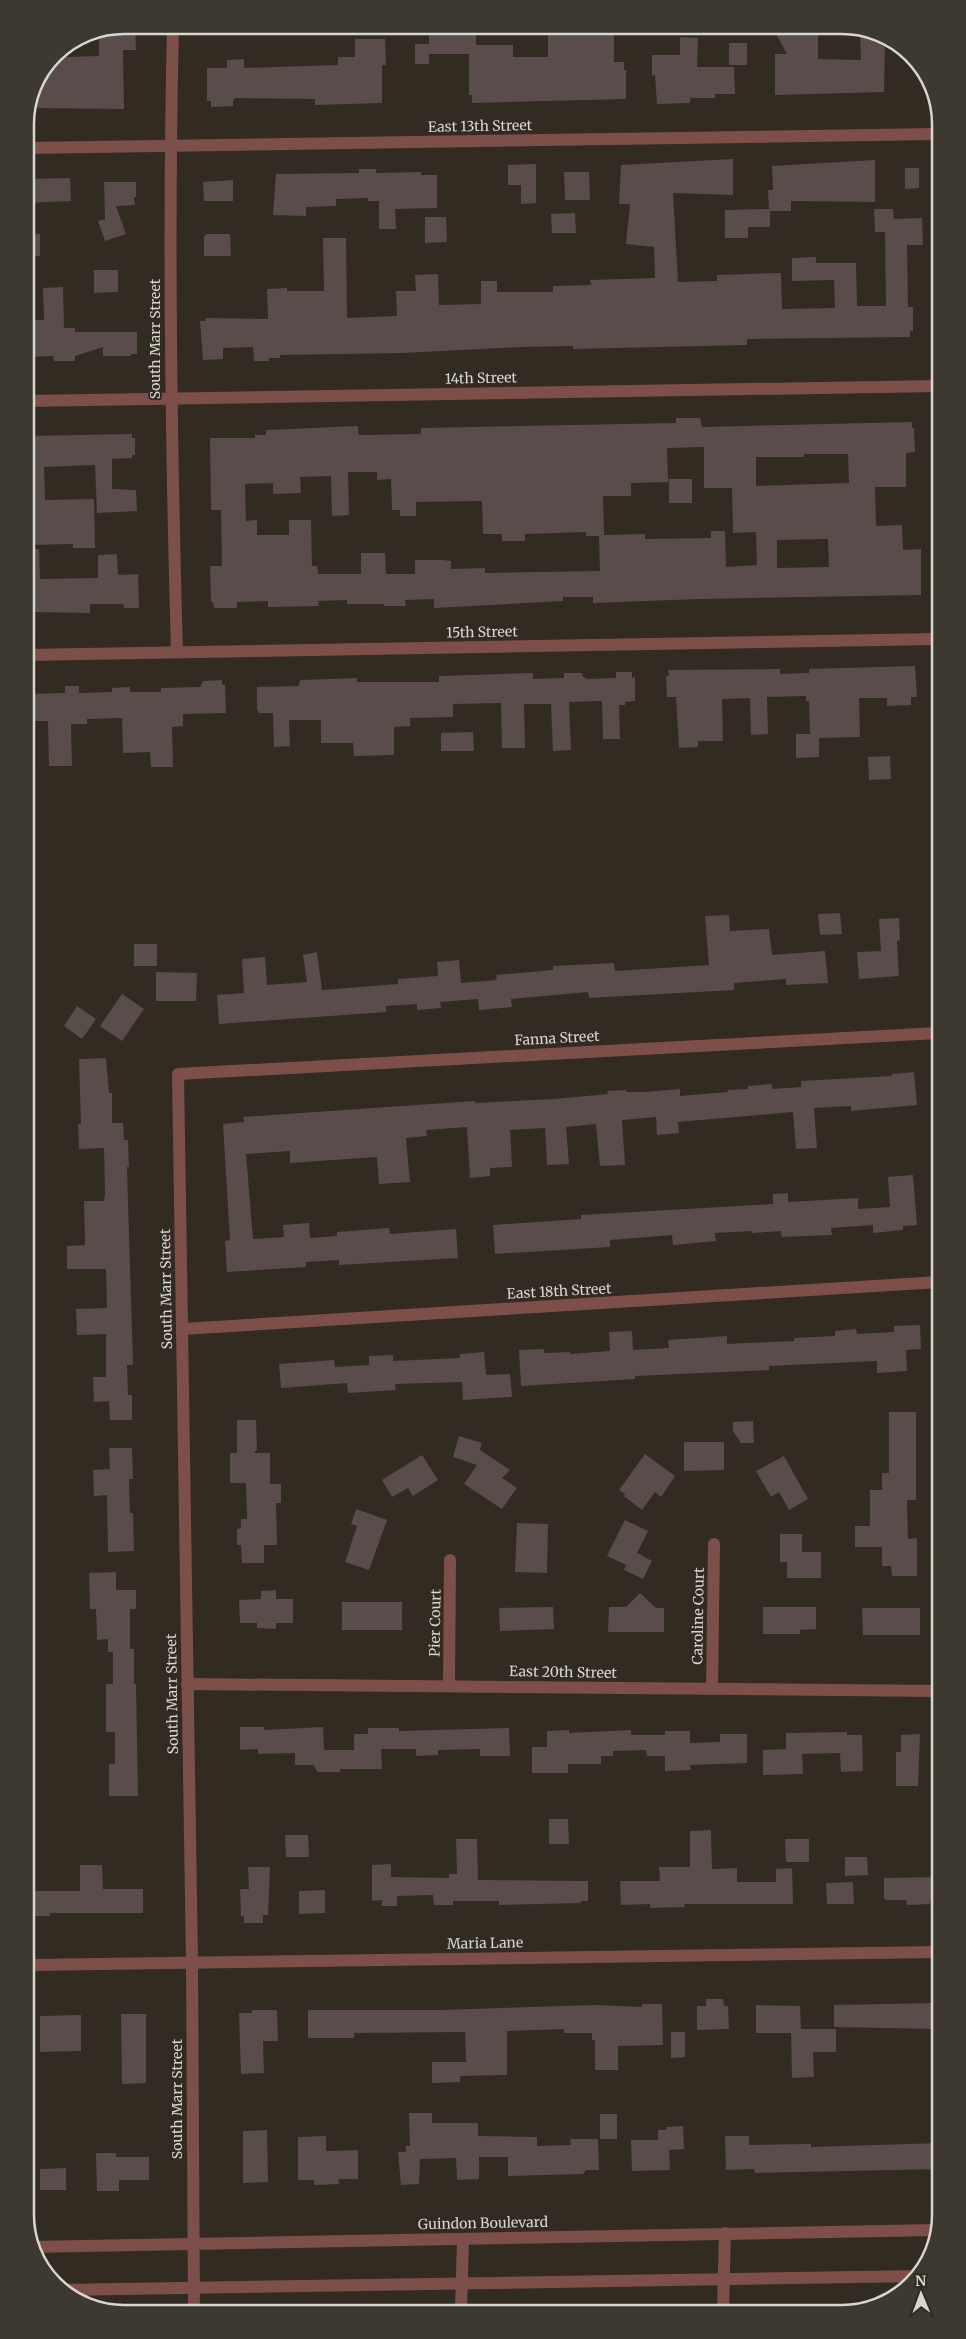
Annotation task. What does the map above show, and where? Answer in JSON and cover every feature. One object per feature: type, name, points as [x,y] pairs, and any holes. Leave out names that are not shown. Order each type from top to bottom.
[{"type":"street","name":"South Marr Street","points":[[173,34],[170,146],[170,398],[176,652]]},
{"type":"street","name":"East 13th Street","points":[[34,148],[932,134]]},
{"type":"street","name":"14th Street","points":[[34,400],[932,386]]},
{"type":"street","name":"15th Street","points":[[34,655],[932,639]]},
{"type":"street","name":"Fanna Street","points":[[178,1074],[932,1033]]},
{"type":"street","name":"South Marr Street","points":[[178,1074],[192,1962],[194,2305]]},
{"type":"street","name":"East 18th Street","points":[[182,1329],[932,1282]]},
{"type":"street","name":"Caroline Court","points":[[712,1689],[714,1544]]},
{"type":"street","name":"Pier Court","points":[[449,1686],[450,1560]]},
{"type":"street","name":"East 20th Street","points":[[187,1684],[932,1691]]},
{"type":"street","name":"Maria Lane","points":[[34,1965],[932,1952]]},
{"type":"street","name":"Guindon Boulevard","points":[[40,2248],[931,2230]]},
{"type":"street","points":[[723,2305],[725,2233]]},
{"type":"street","points":[[461,2305],[463,2239]]},
{"type":"street","points":[[74,2290],[462,2283],[723,2281],[896,2277]]},
{"type":"building","points":[[135,34],[136,50],[123,50],[124,109],[36,108],[43,84],[52,69],[64,56],[66,54],[66,57],[99,56],[99,38],[106,35]]},
{"type":"building","points":[[548,34],[614,34],[614,62],[624,62],[624,70],[626,70],[626,99],[472,103],[472,95],[469,95],[469,54],[429,54],[429,35],[476,35],[476,45],[513,45],[513,57],[548,57]]},
{"type":"building","points":[[776,34],[818,34],[818,59],[861,60],[860,35],[877,41],[885,45],[884,92],[775,95],[775,54],[787,54]]},
{"type":"building","points":[[680,37],[698,38],[697,67],[734,67],[735,94],[715,94],[715,98],[690,98],[690,103],[657,104],[655,75],[652,76],[652,55],[680,55]]},
{"type":"building","points":[[355,39],[385,39],[386,65],[382,65],[382,103],[315,105],[315,99],[235,98],[233,106],[211,107],[211,101],[207,101],[207,68],[227,68],[227,60],[244,59],[244,68],[338,65],[338,57],[355,57]]},
{"type":"building","points":[[729,43],[747,43],[747,65],[729,65]]},
{"type":"building","points":[[415,44],[429,44],[429,64],[415,64]]},
{"type":"building","points":[[733,159],[733,195],[673,193],[678,282],[717,281],[717,275],[781,273],[782,309],[835,308],[834,280],[792,281],[792,258],[816,257],[816,263],[856,263],[857,306],[886,306],[885,232],[875,232],[874,209],[893,209],[894,219],[922,218],[923,245],[907,245],[908,307],[913,307],[913,331],[910,331],[910,337],[747,339],[747,345],[573,349],[573,346],[521,347],[402,353],[280,355],[280,358],[269,358],[269,361],[254,361],[253,347],[223,348],[223,359],[203,360],[200,321],[206,321],[206,318],[268,319],[267,289],[287,288],[287,291],[324,291],[323,238],[346,238],[347,318],[397,316],[396,291],[416,291],[415,275],[438,274],[439,305],[481,304],[481,281],[497,281],[497,292],[553,292],[553,286],[591,285],[590,280],[655,278],[654,247],[626,244],[630,204],[619,204],[621,165]]},
{"type":"building","points":[[875,160],[875,202],[791,201],[791,211],[770,211],[770,227],[748,227],[748,238],[725,238],[725,210],[769,209],[768,190],[773,190],[772,166]]},
{"type":"building","points":[[536,164],[536,203],[521,204],[521,185],[508,185],[508,165]]},
{"type":"building","points":[[905,168],[919,168],[919,188],[905,189]]},
{"type":"building","points":[[359,169],[376,169],[376,173],[421,172],[421,175],[437,175],[437,208],[395,209],[396,229],[379,229],[379,201],[368,201],[368,198],[336,199],[336,206],[306,207],[306,216],[273,215],[276,174],[359,173]]},
{"type":"building","points":[[564,172],[589,172],[590,200],[565,200]]},
{"type":"building","points":[[70,178],[71,201],[34,203],[34,179]]},
{"type":"building","points":[[233,180],[233,201],[204,201],[203,182]]},
{"type":"building","points":[[104,182],[136,182],[135,205],[116,206],[126,234],[105,241],[98,221],[105,219]]},
{"type":"building","points":[[575,213],[576,233],[552,233],[551,214]]},
{"type":"building","points":[[425,217],[446,217],[447,242],[425,243]]},
{"type":"building","points":[[34,234],[40,234],[40,256],[34,256]]},
{"type":"building","points":[[207,234],[230,234],[231,256],[204,256],[204,236]]},
{"type":"building","points":[[94,270],[118,270],[118,292],[94,293]]},
{"type":"building","points":[[63,287],[64,328],[75,328],[75,332],[137,332],[137,354],[131,354],[131,356],[103,356],[103,347],[75,356],[75,361],[54,361],[53,356],[34,357],[34,320],[44,320],[43,288]]},
{"type":"building","points":[[676,418],[700,418],[702,427],[912,422],[915,452],[906,453],[906,487],[875,487],[876,526],[902,525],[903,550],[921,549],[921,595],[593,603],[593,597],[563,597],[563,601],[434,608],[434,599],[405,600],[406,606],[347,604],[347,600],[318,601],[319,606],[268,607],[268,601],[237,602],[237,608],[214,608],[213,602],[211,602],[210,566],[222,566],[221,510],[211,510],[210,438],[255,438],[255,435],[266,435],[266,430],[358,426],[358,434],[362,435],[419,434],[421,433],[421,428],[676,423]],"holes":[[[704,447],[704,488],[732,488],[733,533],[756,532],[757,565],[726,567],[725,531],[711,531],[711,538],[645,539],[645,534],[604,535],[603,496],[631,496],[631,483],[668,482],[667,448]],[[804,454],[848,454],[849,483],[756,486],[756,457],[804,457]],[[348,472],[377,472],[377,480],[391,479],[392,510],[400,510],[400,516],[416,516],[416,502],[482,501],[483,534],[502,534],[502,541],[525,541],[525,534],[586,532],[586,536],[599,536],[600,571],[485,573],[485,568],[451,569],[451,561],[415,560],[415,574],[386,574],[385,553],[361,553],[361,574],[318,574],[317,566],[312,566],[311,520],[289,520],[289,535],[257,535],[257,520],[246,521],[245,484],[273,483],[273,494],[301,493],[300,477],[331,476],[332,516],[349,515]],[[828,539],[829,567],[777,568],[777,540]]]},
{"type":"building","points":[[132,434],[132,438],[135,438],[135,455],[132,455],[132,458],[112,459],[112,489],[136,490],[137,511],[97,513],[95,465],[44,467],[45,500],[94,499],[95,548],[73,548],[73,544],[34,545],[34,436]]},
{"type":"building","points":[[669,479],[692,479],[692,503],[669,503]]},
{"type":"building","points":[[34,549],[39,549],[40,579],[98,578],[98,555],[117,554],[118,575],[138,574],[139,608],[124,608],[123,604],[90,604],[90,613],[34,612]]},
{"type":"building","points":[[915,666],[917,697],[911,697],[911,705],[887,706],[887,698],[859,698],[860,737],[819,738],[819,757],[796,758],[796,734],[810,734],[809,701],[806,701],[806,696],[767,697],[768,734],[751,735],[750,698],[722,699],[723,741],[698,741],[698,747],[679,748],[676,697],[667,697],[666,676],[669,676],[668,670],[780,669],[780,674],[809,673],[809,669]]},
{"type":"building","points":[[616,672],[632,672],[632,678],[635,677],[635,701],[619,705],[620,739],[603,739],[602,701],[569,702],[571,750],[553,751],[551,704],[524,704],[525,748],[502,748],[501,703],[453,704],[453,717],[410,718],[410,726],[394,727],[394,755],[354,756],[353,743],[321,743],[321,720],[289,720],[290,746],[274,747],[273,713],[259,713],[257,709],[257,687],[299,686],[300,680],[357,678],[357,682],[439,682],[439,676],[533,673],[533,679],[564,678],[564,673],[582,673],[583,677],[588,679],[616,678]]},
{"type":"building","points":[[222,680],[222,685],[225,685],[226,713],[183,714],[183,726],[172,727],[173,767],[151,767],[150,752],[123,753],[122,718],[87,719],[87,724],[71,724],[72,766],[49,766],[48,721],[34,721],[34,694],[65,693],[65,686],[79,686],[79,693],[112,692],[112,688],[130,687],[130,692],[161,692],[161,688],[200,687],[203,681]]},
{"type":"building","points":[[473,732],[474,751],[441,751],[441,733]]},
{"type":"building","points":[[890,756],[891,779],[869,780],[868,757]]},
{"type":"building","points":[[840,913],[842,934],[820,935],[818,914]]},
{"type":"building","points":[[729,915],[730,931],[769,929],[772,955],[825,951],[828,983],[786,985],[786,979],[734,983],[734,990],[589,998],[588,992],[511,999],[512,1007],[479,1010],[478,999],[440,1002],[441,1008],[417,1010],[417,1004],[386,1006],[386,1012],[219,1024],[217,995],[244,993],[242,959],[265,957],[267,985],[307,982],[303,955],[317,952],[322,990],[398,984],[398,979],[438,976],[437,962],[459,960],[461,983],[497,980],[496,975],[553,970],[553,966],[614,963],[615,971],[709,965],[705,916]]},
{"type":"building","points":[[899,918],[900,940],[897,941],[899,976],[859,979],[857,952],[881,951],[879,919]]},
{"type":"building","points":[[134,944],[157,944],[157,966],[134,966]]},
{"type":"building","points":[[156,972],[197,973],[196,1001],[156,1001]]},
{"type":"building","points":[[122,994],[144,1009],[122,1041],[100,1026]]},
{"type":"building","points":[[77,1006],[96,1019],[82,1039],[64,1026]]},
{"type":"building","points":[[106,1058],[109,1093],[112,1093],[112,1123],[123,1123],[124,1140],[128,1140],[129,1167],[127,1167],[133,1365],[127,1365],[128,1395],[132,1395],[132,1420],[110,1420],[109,1401],[94,1402],[93,1377],[106,1377],[106,1334],[77,1335],[76,1309],[107,1308],[106,1269],[67,1269],[67,1246],[85,1245],[84,1201],[104,1201],[105,1193],[104,1148],[79,1149],[78,1124],[81,1124],[79,1059]]},
{"type":"building","points":[[914,1072],[917,1105],[851,1111],[851,1106],[814,1108],[817,1148],[796,1149],[793,1112],[678,1122],[679,1133],[657,1135],[656,1117],[622,1120],[625,1165],[600,1166],[596,1124],[566,1127],[569,1164],[547,1165],[545,1128],[510,1130],[512,1167],[490,1168],[490,1176],[470,1178],[467,1127],[426,1130],[427,1136],[406,1138],[410,1182],[379,1184],[377,1157],[290,1163],[290,1151],[246,1154],[253,1239],[284,1237],[283,1225],[309,1223],[310,1238],[337,1236],[337,1232],[389,1228],[390,1234],[456,1229],[458,1258],[339,1265],[339,1260],[306,1262],[306,1267],[227,1272],[225,1241],[230,1240],[223,1124],[244,1122],[243,1117],[475,1101],[475,1103],[554,1099],[608,1094],[607,1091],[626,1090],[626,1092],[646,1092],[680,1089],[680,1096],[728,1092],[728,1090],[748,1089],[748,1086],[772,1084],[772,1089],[801,1087],[801,1081],[892,1076],[892,1074]]},
{"type":"building","points":[[913,1175],[917,1225],[903,1226],[903,1230],[873,1233],[873,1225],[831,1228],[832,1235],[782,1237],[781,1231],[715,1233],[716,1241],[673,1245],[672,1235],[610,1240],[610,1247],[495,1254],[493,1225],[581,1219],[581,1215],[773,1204],[773,1194],[788,1193],[788,1202],[858,1198],[858,1209],[890,1207],[888,1177]]},
{"type":"building","points":[[920,1325],[921,1349],[906,1350],[907,1371],[877,1373],[877,1361],[769,1366],[769,1370],[635,1376],[635,1379],[521,1386],[519,1350],[544,1349],[544,1353],[570,1352],[570,1354],[610,1351],[609,1332],[632,1331],[633,1350],[669,1348],[668,1340],[727,1336],[727,1344],[794,1341],[794,1338],[835,1336],[835,1331],[856,1329],[857,1334],[894,1332],[894,1326]]},
{"type":"building","points":[[484,1352],[486,1375],[510,1374],[512,1397],[463,1400],[462,1382],[395,1384],[396,1390],[348,1393],[347,1383],[281,1388],[279,1364],[334,1360],[335,1367],[369,1365],[369,1356],[393,1355],[393,1361],[460,1358],[460,1354]]},
{"type":"building","points":[[889,1412],[916,1412],[916,1500],[907,1500],[908,1539],[917,1538],[917,1576],[892,1576],[891,1566],[882,1566],[882,1547],[855,1547],[855,1526],[870,1526],[870,1490],[882,1490],[882,1473],[889,1473]]},
{"type":"building","points":[[237,1420],[256,1420],[257,1449],[254,1453],[270,1453],[270,1484],[281,1484],[281,1503],[276,1503],[277,1545],[264,1545],[264,1563],[242,1563],[241,1545],[237,1545],[237,1529],[241,1528],[241,1519],[247,1519],[246,1483],[230,1483],[230,1453],[237,1453]]},
{"type":"building","points":[[753,1421],[754,1443],[741,1443],[733,1431],[733,1422]]},
{"type":"building","points":[[459,1436],[482,1443],[480,1450],[510,1470],[502,1478],[517,1488],[502,1509],[464,1484],[477,1465],[453,1457]]},
{"type":"building","points":[[684,1442],[724,1442],[724,1470],[684,1471]]},
{"type":"building","points":[[109,1448],[132,1448],[133,1479],[129,1479],[130,1513],[133,1513],[134,1551],[108,1552],[107,1495],[94,1496],[93,1470],[110,1469]]},
{"type":"building","points":[[645,1454],[675,1476],[661,1497],[655,1492],[642,1510],[619,1490]]},
{"type":"building","points":[[422,1455],[438,1480],[413,1496],[408,1488],[392,1497],[382,1480]]},
{"type":"building","points":[[784,1456],[808,1499],[789,1510],[779,1492],[771,1497],[756,1471]]},
{"type":"building","points":[[356,1509],[387,1520],[369,1570],[345,1562],[357,1526],[351,1524]]},
{"type":"building","points":[[625,1520],[648,1531],[637,1553],[652,1561],[643,1579],[624,1570],[626,1565],[607,1556]]},
{"type":"building","points":[[517,1523],[548,1524],[547,1573],[515,1572]]},
{"type":"building","points":[[780,1534],[802,1534],[802,1552],[821,1552],[821,1578],[787,1578],[787,1562],[780,1562]]},
{"type":"building","points":[[116,1572],[116,1590],[136,1590],[136,1609],[130,1609],[130,1649],[134,1649],[134,1684],[136,1684],[138,1796],[109,1796],[109,1764],[115,1764],[115,1732],[106,1732],[106,1684],[113,1684],[113,1652],[108,1652],[108,1639],[97,1640],[96,1609],[90,1609],[89,1573]]},
{"type":"building","points":[[276,1590],[276,1599],[293,1599],[293,1623],[276,1623],[276,1629],[257,1628],[257,1623],[240,1623],[239,1600],[261,1599],[261,1591]]},
{"type":"building","points":[[640,1593],[656,1608],[664,1608],[664,1632],[608,1632],[609,1607],[626,1607]]},
{"type":"building","points":[[342,1602],[402,1602],[402,1630],[342,1630]]},
{"type":"building","points":[[553,1607],[554,1629],[500,1631],[499,1608]]},
{"type":"building","points":[[763,1607],[816,1607],[816,1629],[800,1630],[800,1634],[763,1634]]},
{"type":"building","points":[[862,1608],[920,1608],[920,1635],[863,1635]]},
{"type":"building","points":[[240,1727],[264,1727],[264,1730],[323,1727],[324,1750],[354,1750],[354,1734],[368,1734],[368,1728],[399,1728],[399,1731],[509,1728],[510,1756],[480,1756],[480,1749],[438,1750],[438,1755],[416,1756],[416,1749],[381,1749],[382,1769],[340,1769],[340,1772],[318,1772],[313,1765],[295,1765],[295,1753],[258,1754],[258,1749],[240,1750]]},
{"type":"building","points":[[569,1730],[569,1733],[631,1730],[631,1735],[665,1735],[665,1731],[690,1731],[690,1743],[720,1742],[720,1734],[747,1734],[747,1763],[690,1765],[691,1770],[665,1771],[665,1756],[647,1756],[646,1750],[613,1751],[613,1756],[601,1756],[601,1764],[568,1764],[568,1773],[532,1773],[532,1747],[547,1747],[547,1731]]},
{"type":"building","points":[[847,1732],[847,1735],[862,1735],[863,1771],[841,1772],[840,1753],[802,1754],[803,1774],[763,1775],[763,1750],[786,1749],[786,1733]]},
{"type":"building","points":[[920,1734],[918,1786],[896,1786],[896,1752],[901,1752],[901,1735]]},
{"type":"building","points":[[549,1819],[568,1819],[569,1844],[549,1844]]},
{"type":"building","points":[[711,1830],[712,1869],[737,1868],[737,1882],[776,1882],[776,1869],[792,1868],[793,1904],[684,1904],[685,1907],[650,1908],[650,1904],[621,1905],[620,1881],[660,1881],[659,1867],[690,1867],[690,1831]]},
{"type":"building","points":[[285,1835],[308,1835],[309,1857],[286,1857]]},
{"type":"building","points":[[456,1839],[477,1839],[478,1880],[588,1881],[588,1901],[581,1901],[581,1903],[499,1905],[499,1901],[453,1901],[453,1905],[434,1905],[433,1895],[397,1896],[397,1906],[382,1906],[382,1900],[372,1901],[372,1865],[391,1864],[391,1877],[449,1878],[449,1874],[457,1874]]},
{"type":"building","points":[[785,1839],[809,1839],[809,1862],[786,1862]]},
{"type":"building","points":[[845,1857],[867,1857],[868,1875],[845,1876]]},
{"type":"building","points":[[80,1865],[102,1865],[103,1889],[143,1889],[143,1913],[50,1913],[50,1916],[34,1916],[34,1891],[80,1891]]},
{"type":"building","points":[[248,1867],[270,1867],[268,1915],[263,1915],[263,1923],[244,1923],[244,1916],[241,1916],[240,1889],[249,1889]]},
{"type":"building","points":[[932,1877],[932,1901],[930,1901],[930,1904],[907,1905],[906,1900],[886,1900],[884,1898],[884,1878]]},
{"type":"building","points":[[853,1882],[854,1904],[827,1904],[826,1883]]},
{"type":"building","points":[[325,1890],[325,1913],[299,1914],[299,1891]]},
{"type":"building","points":[[706,1999],[723,1999],[724,2006],[728,2006],[729,2029],[697,2030],[697,2006],[706,2006]]},
{"type":"building","points":[[932,2003],[932,2029],[834,2027],[834,2005]]},
{"type":"building","points":[[642,2004],[662,2004],[663,2045],[618,2046],[618,2070],[595,2070],[595,2040],[592,2040],[592,2033],[564,2033],[564,2029],[507,2031],[507,2075],[460,2076],[460,2082],[432,2083],[432,2062],[466,2062],[465,2032],[354,2033],[354,2038],[308,2038],[308,2010],[441,2010],[595,2005],[642,2007]]},
{"type":"building","points":[[756,2005],[800,2006],[801,2029],[836,2029],[836,2052],[813,2052],[814,2077],[792,2078],[791,2033],[756,2033]]},
{"type":"building","points":[[252,2010],[277,2010],[278,2041],[263,2041],[264,2073],[241,2074],[239,2013],[252,2013]]},
{"type":"building","points":[[121,2014],[146,2014],[146,2083],[122,2084]]},
{"type":"building","points":[[81,2015],[81,2051],[40,2052],[40,2016]]},
{"type":"building","points":[[671,2032],[685,2032],[685,2057],[671,2058]]},
{"type":"building","points":[[409,2113],[432,2113],[432,2123],[478,2123],[478,2136],[537,2137],[537,2146],[571,2145],[570,2139],[598,2139],[599,2170],[586,2170],[583,2174],[508,2176],[508,2157],[479,2157],[479,2179],[457,2180],[456,2158],[420,2159],[419,2184],[401,2185],[398,2152],[406,2152],[406,2146],[410,2146]]},
{"type":"building","points":[[600,2114],[617,2114],[617,2139],[600,2139]]},
{"type":"building","points":[[683,2126],[684,2149],[669,2150],[670,2170],[632,2171],[631,2140],[658,2140],[658,2130],[666,2130],[666,2127]]},
{"type":"building","points":[[267,2130],[268,2182],[243,2183],[243,2131]]},
{"type":"building","points":[[326,2136],[326,2151],[358,2150],[358,2179],[338,2179],[339,2184],[314,2185],[314,2180],[298,2180],[298,2137]]},
{"type":"building","points":[[725,2136],[749,2136],[749,2145],[811,2144],[811,2147],[932,2143],[932,2169],[755,2173],[754,2169],[726,2170]]},
{"type":"building","points":[[96,2153],[116,2153],[116,2157],[149,2157],[149,2180],[119,2180],[119,2191],[97,2191]]},
{"type":"building","points":[[66,2168],[66,2190],[40,2190],[40,2169]]}]
